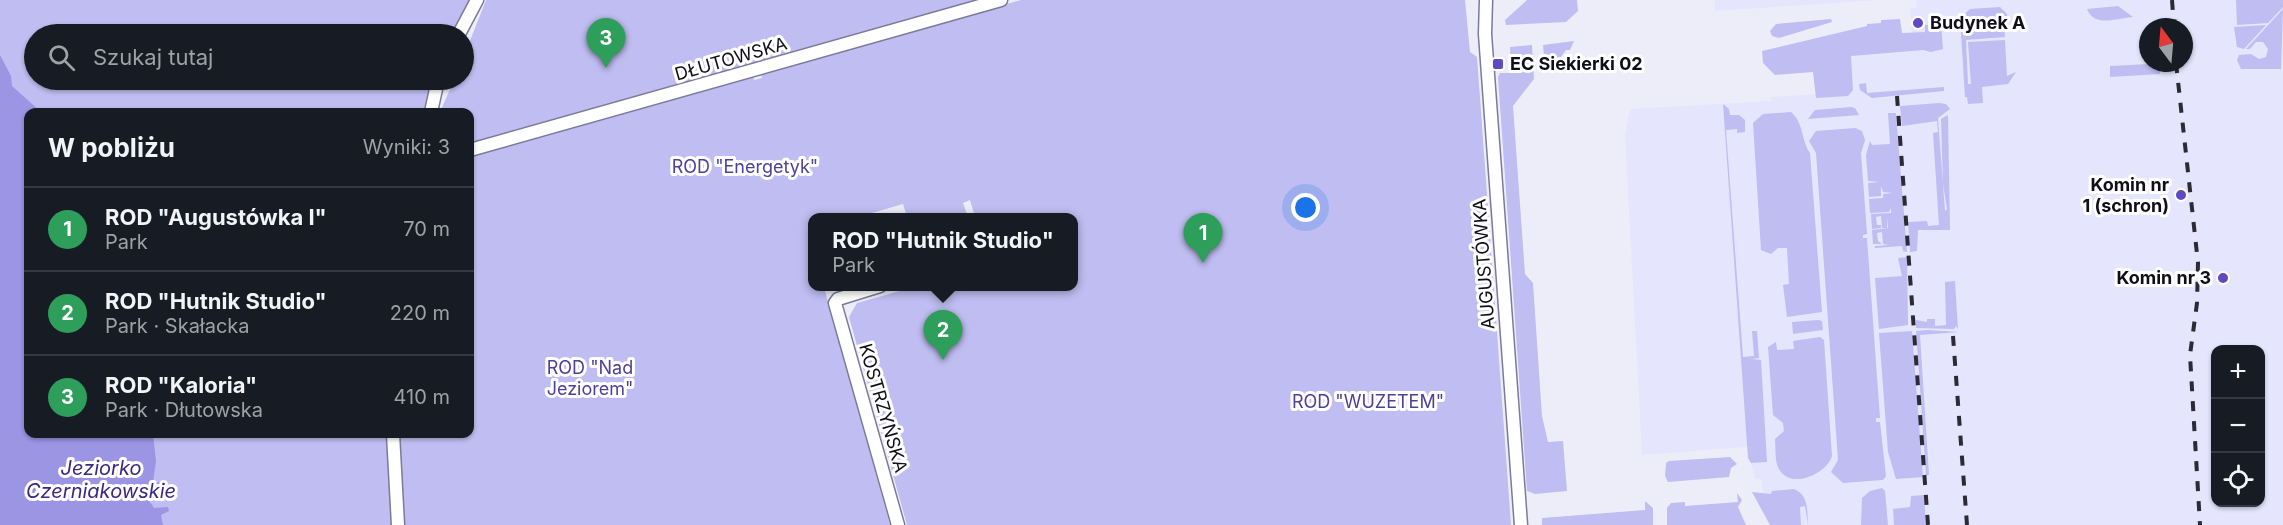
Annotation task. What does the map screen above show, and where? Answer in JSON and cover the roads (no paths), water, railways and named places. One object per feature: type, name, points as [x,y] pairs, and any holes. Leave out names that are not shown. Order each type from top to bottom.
[{"type":"street","points":[[464,24],[477,0]]},
{"type":"street","name":"DŁUTOWSKA","points":[[474,149],[1001,0]]},
{"type":"street","name":"AUGUSTÓWKA","points":[[1486,0],[1485,34],[1521,525]]},
{"type":"street","points":[[431,108],[436,90]]},
{"type":"street","name":"KOSTRZYŃSKA","points":[[864,291],[836,300],[898,525]]},
{"type":"street","points":[[393,438],[398,525]]},
{"type":"water","name":"Jeziorko Czerniakowskie","points":[[0,55],[11,76],[12,86],[37,108],[24,108],[24,438],[153,438],[156,461],[153,482],[164,483],[165,486],[154,488],[148,499],[154,508],[168,507],[169,511],[161,515],[163,525],[0,525]]},
{"type":"railway","points":[[2172,0],[2173,18]]},
{"type":"railway","points":[[2177,72],[2198,263],[2197,303],[2190,355],[2200,525]]},
{"type":"railway","points":[[1897,96],[1928,525]]},
{"type":"railway","points":[[1953,336],[1967,525]]},
{"type":"place","name":"Budynek A","points":[[1918,23]]},
{"type":"place","name":"EC Siekierki 02","points":[[1498,64]]},
{"type":"place","name":"ROD \"Kaloria\"","points":[[606,68]]},
{"type":"place","name":"Komin nr 1 (schron)","points":[[2181,195]]},
{"type":"place","name":"ROD \"Augustówka I\"","points":[[1203,263]]},
{"type":"place","name":"Komin nr 3","points":[[2223,278]]},
{"type":"place","name":"ROD \"Hutnik Studio\"","points":[[943,360]]},
{"type":"park label","name":"ROD \"Energetyk\"","points":[[745,167]]},
{"type":"park label","name":"ROD \"Nad Jeziorem\"","points":[[590,378]]},
{"type":"park label","name":"ROD \"WUZETEM\"","points":[[1368,402]]}]
